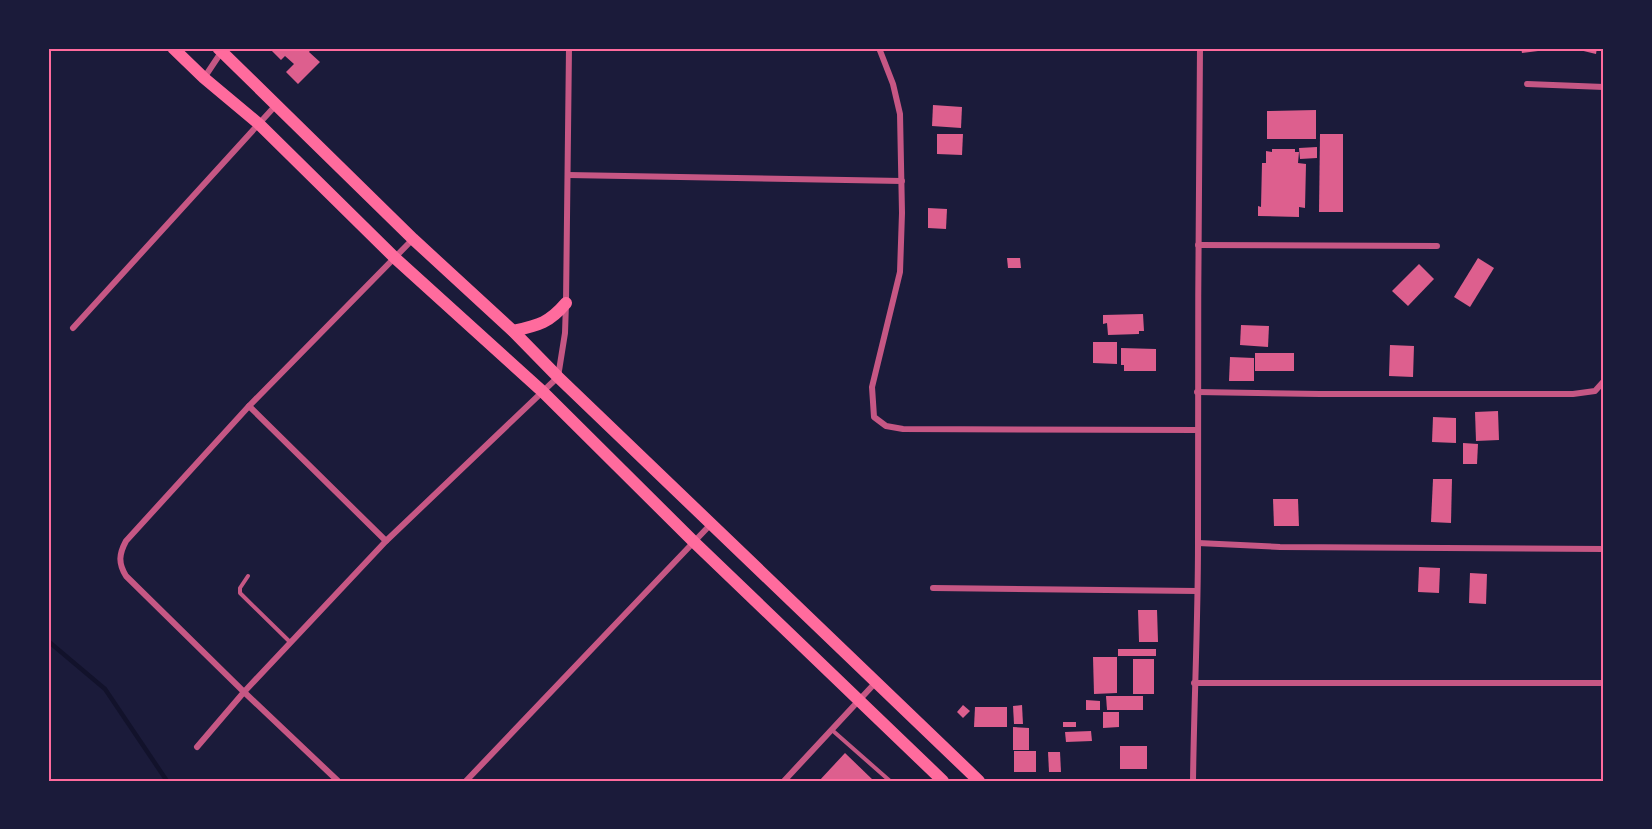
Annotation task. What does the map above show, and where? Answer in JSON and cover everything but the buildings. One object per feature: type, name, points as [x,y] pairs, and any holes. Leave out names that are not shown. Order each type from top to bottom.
[{"type":"main road","points":[[173,48],[204,78],[259,124],[395,258],[543,392],[694,542],[943,781]]},
{"type":"main road","points":[[221,49],[413,239],[513,331],[558,377],[979,781]]},
{"type":"main road","points":[[513,331],[542,325],[566,303]]},
{"type":"street","points":[[197,747],[244,692],[386,541],[558,377],[565,333],[569,48]]},
{"type":"street","points":[[879,48],[893,84],[900,114],[902,181],[900,272],[872,387],[874,417],[886,426],[903,429],[1197,430]]},
{"type":"street","points":[[1193,781],[1198,543],[1200,48]]},
{"type":"street","points":[[204,78],[221,49]]},
{"type":"street","points":[[1527,84],[1604,87]]},
{"type":"street","points":[[73,328],[276,105]]},
{"type":"street","points":[[568,175],[902,181]]},
{"type":"street","points":[[338,781],[126,576],[120,559],[126,541],[249,406],[413,239]]},
{"type":"street","points":[[1198,245],[1437,246]]},
{"type":"street","points":[[1197,392],[1573,394],[1595,391],[1604,381]]},
{"type":"street","points":[[249,406],[386,541]]},
{"type":"street","points":[[466,781],[711,524]]},
{"type":"street","points":[[1198,543],[1280,547],[1604,549]]},
{"type":"street","points":[[933,588],[1197,591]]},
{"type":"street","points":[[784,781],[877,682]]},
{"type":"street","points":[[1194,683],[1604,683]]},
{"type":"lane","points":[[248,576],[240,588],[240,593],[290,642]]},
{"type":"lane","points":[[832,730],[890,781]]},
{"type":"waterway","points":[[48,641],[105,689],[167,781]]}]
